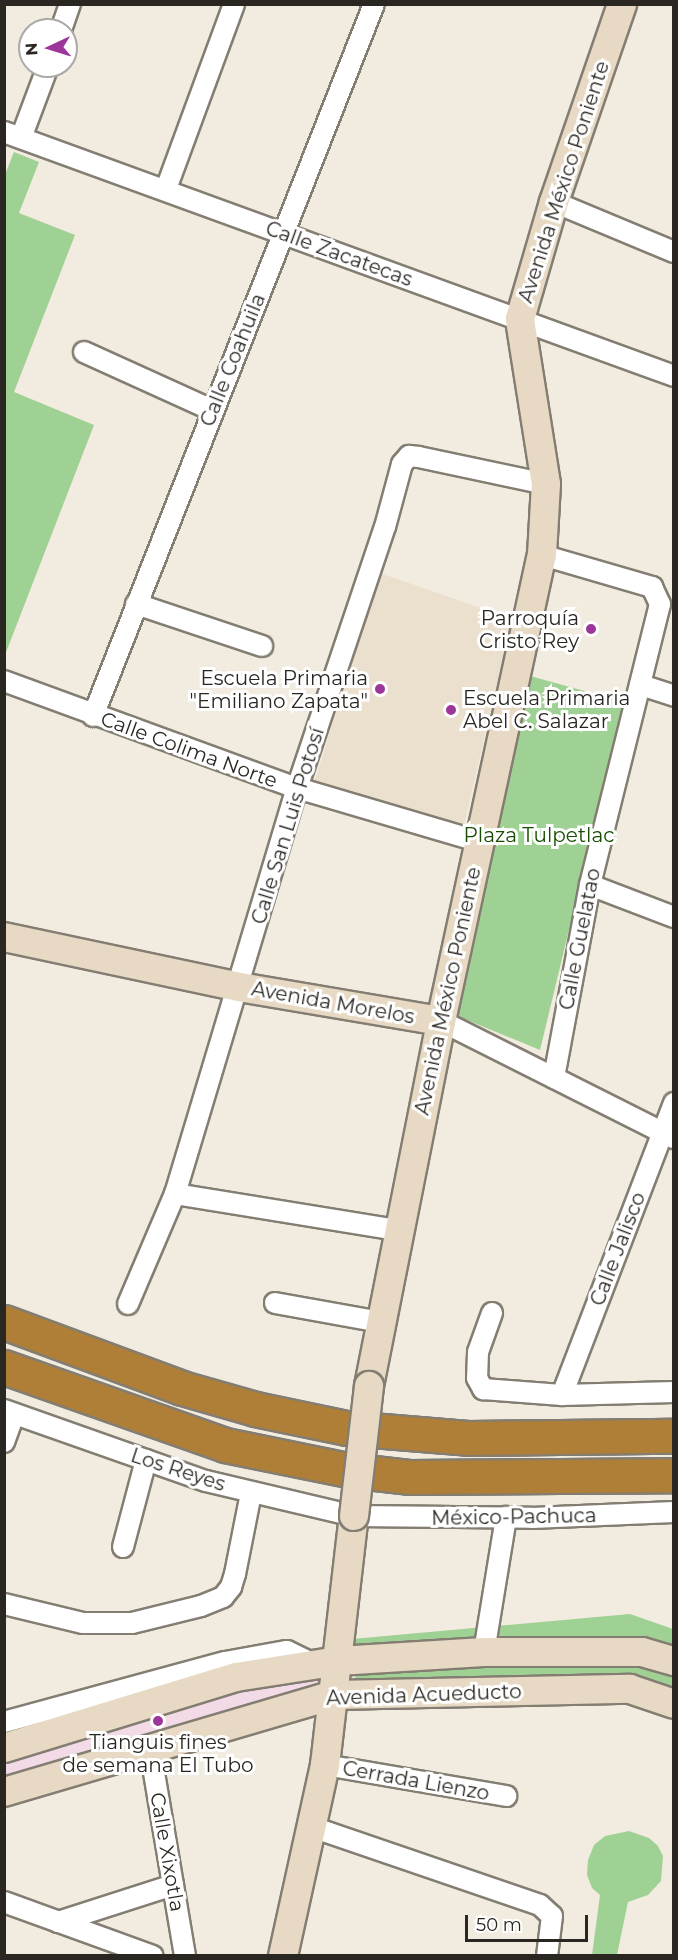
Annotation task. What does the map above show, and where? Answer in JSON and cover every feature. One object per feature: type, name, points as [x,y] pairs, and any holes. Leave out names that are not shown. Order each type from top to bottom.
[{"type":"highway","points":[[4,1322],[182,1388],[255,1409],[347,1428],[468,1438],[674,1436]]},
{"type":"highway","points":[[4,1367],[169,1428],[315,1464],[409,1477],[674,1475]]},
{"type":"street","points":[[166,189],[234,4]]},
{"type":"street","name":"Calle Coahuila","points":[[93,716],[374,4]]},
{"type":"street","name":"Avenida México Poniente","points":[[286,1955],[325,1765],[334,1695],[327,1663],[354,1516],[369,1386],[397,1230],[542,555],[546,484],[520,319],[554,202],[622,4]]},
{"type":"street","points":[[13,135],[42,78]]},
{"type":"street","name":"Calle Zacatecas","points":[[13,135],[674,376]]},
{"type":"street","points":[[554,202],[674,252]]},
{"type":"street","points":[[84,352],[212,410]]},
{"type":"street","name":"Calle San Luis Potosí","points":[[128,1304],[175,1194],[297,788],[386,527],[402,464],[409,456],[546,484]]},
{"type":"street","name":"Calle Guelatao","points":[[542,555],[652,587],[657,593],[660,604],[590,885],[554,1077]]},
{"type":"street","points":[[136,604],[262,646]]},
{"type":"street","name":"Calle Colima Norte","points":[[4,681],[93,716],[297,788],[480,842]]},
{"type":"street","points":[[641,685],[674,696]]},
{"type":"street","points":[[590,885],[674,918]]},
{"type":"street","name":"Avenida Morelos","points":[[4,937],[239,987],[441,1021],[668,1136]]},
{"type":"street","name":"Calle Jalisco","points":[[561,1395],[668,1136],[674,1103]]},
{"type":"street","points":[[175,1194],[397,1230]]},
{"type":"street","points":[[275,1303],[381,1322]]},
{"type":"street","points":[[492,1313],[478,1352],[477,1378],[483,1389],[561,1395],[674,1392]]},
{"type":"street","points":[[4,1442],[9,1412]]},
{"type":"street","name":"Los Reyes","points":[[9,1412],[251,1494],[354,1516]]},
{"type":"street","points":[[123,1547],[146,1460]]},
{"type":"street","points":[[4,1604],[83,1623],[132,1623],[201,1606],[222,1597],[231,1587],[251,1494]]},
{"type":"street","name":"México-Pachuca","points":[[354,1516],[506,1517],[674,1512]]},
{"type":"street","points":[[484,1652],[506,1517]]},
{"type":"street","points":[[4,1722],[225,1662],[287,1651],[327,1663]]},
{"type":"street","name":"Avenida Acueducto","points":[[4,1748],[236,1677],[327,1663],[484,1652],[642,1652],[674,1661]]},
{"type":"street","name":"Avenida Acueducto","points":[[4,1792],[334,1695],[630,1689],[674,1704]]},
{"type":"street","name":"Calle Xixotla","points":[[150,1749],[185,1956]]},
{"type":"street","name":"Cerrada Lienzo","points":[[325,1765],[506,1796]]},
{"type":"street","points":[[312,1827],[540,1905],[552,1916],[547,1956]]},
{"type":"street","points":[[58,1922],[173,1885]]},
{"type":"street","points":[[4,1902],[153,1956]]},
{"type":"shaded area","points":[[380,573],[512,619],[463,829],[315,780]]},
{"type":"shaded area","name":"Tianguis fines de semana El Tubo","points":[[326,1653],[321,1708],[5,1799],[4,1734]]},
{"type":"green space","points":[[14,152],[39,162],[19,213],[75,235],[14,392],[94,425],[5,655],[4,177]]},
{"type":"green space","name":"Plaza Tulpetlac","points":[[523,674],[624,702],[540,1050],[450,1013]]},
{"type":"green space","points":[[630,1614],[673,1629],[674,1653],[352,1654],[352,1639]]},
{"type":"green space","points":[[625,1664],[674,1673],[673,1693],[354,1687],[356,1669]]},
{"type":"green space","points":[[629,1831],[649,1838],[658,1846],[663,1856],[661,1881],[648,1895],[628,1902],[617,1955],[592,1955],[600,1895],[592,1888],[587,1875],[588,1860],[594,1845],[605,1836]]},
{"type":"place","name":"Parroquía Cristo Rey","points":[[591,629]]},
{"type":"place","name":"Escuela Primaria \"Emiliano Zapata\"","points":[[380,689]]},
{"type":"place","name":"Escuela Primaria Abel C. Salazar","points":[[451,710]]},
{"type":"place","name":"Tianguis fines de semana El Tubo","points":[[158,1721]]}]
